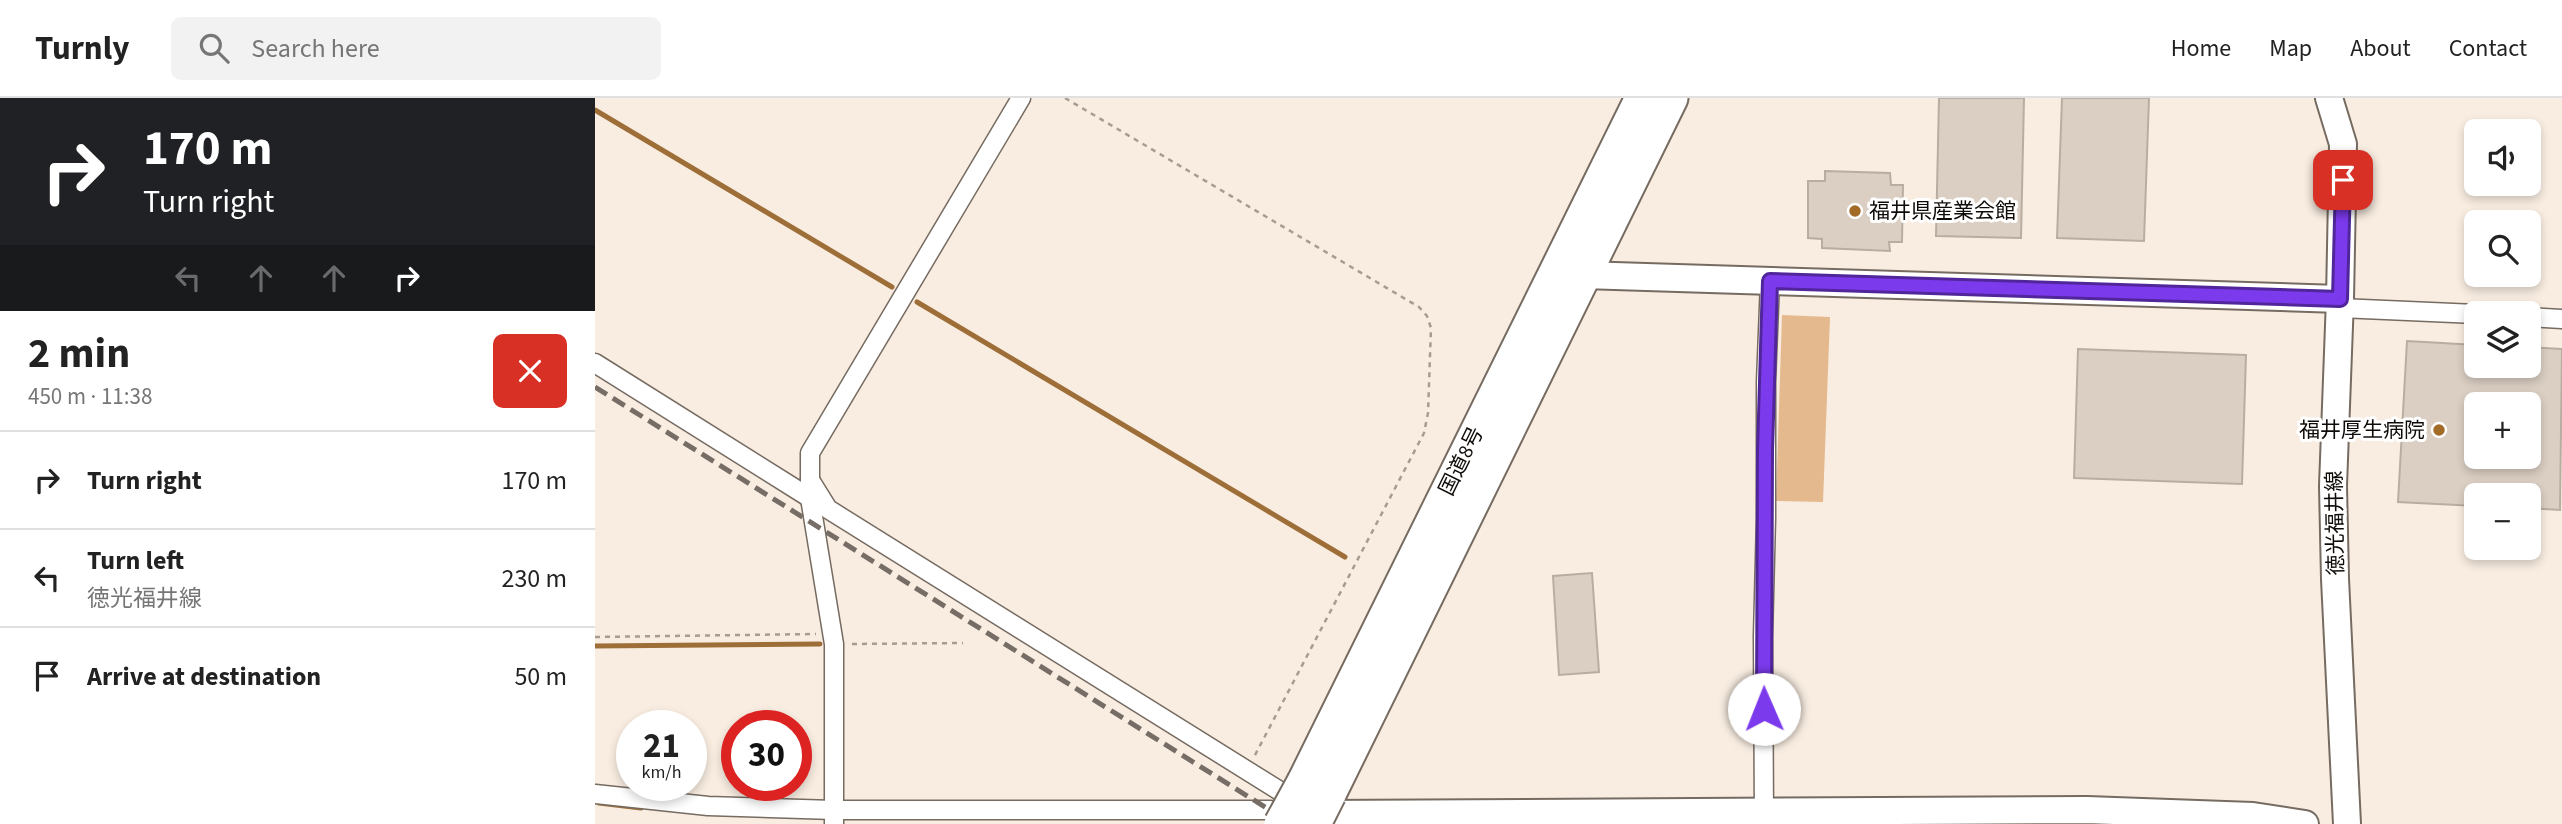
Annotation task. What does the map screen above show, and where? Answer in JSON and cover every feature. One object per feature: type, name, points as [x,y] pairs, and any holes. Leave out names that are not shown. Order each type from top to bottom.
[{"type":"highway","name":"国道8号","points":[[1316,803],[1642,98]]},
{"type":"highway","name":"国道8号","points":[[1281,824],[1316,803],[1671,98]]},
{"type":"street","points":[[834,817],[833,639],[810,489],[810,453],[1021,98]]},
{"type":"street","name":"徳光福井線","points":[[2329,98],[2343,144],[2334,500],[2335,579],[2347,824]]},
{"type":"street","points":[[1583,275],[2340,303],[2464,313]]},
{"type":"street","points":[[1764,818],[1763,636],[1770,281]]},
{"type":"street","points":[[2541,318],[2562,319]]},
{"type":"street","points":[[595,363],[810,489],[828,509],[1247,770],[1316,803]]},
{"type":"street","points":[[595,794],[834,817],[1269,810],[1316,803],[1764,818],[2087,810],[2253,816],[2305,824]]},
{"type":"path","points":[[1065,98],[1419,307],[1427,316],[1431,328],[1428,413],[1424,433],[1247,770]]},
{"type":"path","points":[[595,637],[963,643]]},
{"type":"shaded area","points":[[1782,315],[1830,317],[1823,502],[1776,501]]},
{"type":"building","points":[[1939,98],[2024,98],[2021,238],[1936,236]]},
{"type":"building","points":[[2062,98],[2149,98],[2144,241],[2057,238]]},
{"type":"building","name":"福井県産業会館","points":[[1825,171],[1890,173],[1891,185],[1903,185],[1902,242],[1889,242],[1890,251],[1822,248],[1822,239],[1808,238],[1808,181],[1825,181]]},
{"type":"building","name":"福井厚生病院","points":[[2407,341],[2464,344],[2464,378],[2541,378],[2541,348],[2562,349],[2560,510],[2541,509],[2541,483],[2464,483],[2464,505],[2398,502]]},
{"type":"building","points":[[2078,349],[2246,355],[2242,484],[2074,478]]},
{"type":"building","points":[[1592,573],[1599,672],[1559,675],[1553,576]]},
{"type":"waterway","points":[[595,110],[892,287]]},
{"type":"waterway","points":[[917,302],[1345,557]]},
{"type":"waterway","points":[[595,646],[820,644]]},
{"type":"waterway","points":[[599,803],[641,808]]},
{"type":"railway","points":[[595,387],[1292,824]]},
{"type":"place","name":"福井県産業会館","points":[[1855,211]]},
{"type":"place","name":"福井厚生病院","points":[[2439,430]]},
{"type":"route","points":[[1764,709],[1765,450],[1770,281],[2340,299],[2343,180]]}]
